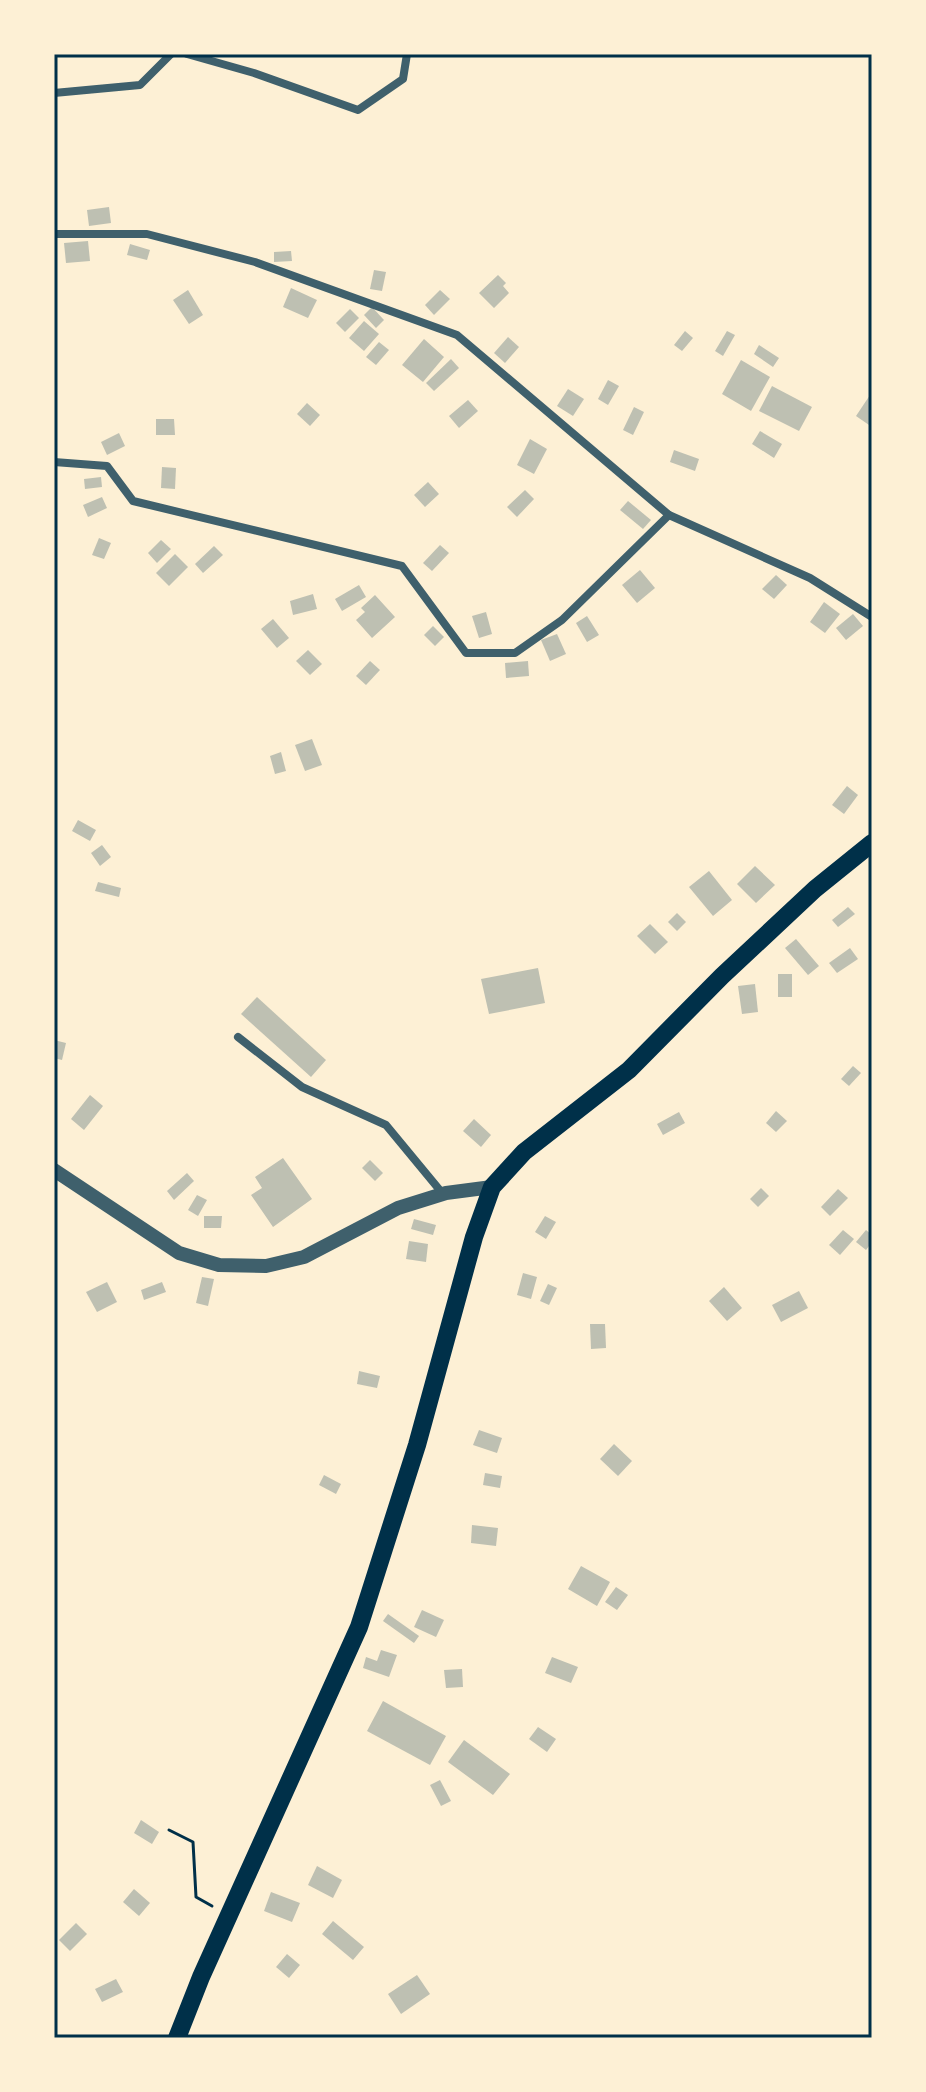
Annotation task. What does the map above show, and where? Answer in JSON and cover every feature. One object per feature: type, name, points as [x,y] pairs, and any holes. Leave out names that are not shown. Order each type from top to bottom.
[{"type":"main road","points":[[177,2038],[201,1977],[359,1627],[417,1445],[474,1237],[492,1187],[524,1152],[629,1070],[722,976],[815,889],[872,843]]},
{"type":"street","points":[[54,93],[140,85],[171,54]]},
{"type":"street","points":[[187,54],[254,73],[358,110],[403,79],[407,54]]},
{"type":"street","points":[[54,234],[147,234],[255,262],[457,335],[669,515],[810,578],[872,617]]},
{"type":"street","points":[[54,462],[107,466],[133,501],[402,566],[466,653],[515,653],[527,645],[562,620],[669,515]]},
{"type":"street","points":[[238,1037],[302,1087],[386,1125],[443,1194]]},
{"type":"street","points":[[54,1170],[179,1253],[219,1265],[266,1266],[304,1257],[398,1208],[443,1194],[492,1187]]},
{"type":"path","points":[[169,1830],[193,1842],[196,1897],[230,1915]]},
{"type":"building","points":[[109,207],[111,223],[89,226],[87,210]]},
{"type":"building","points":[[88,241],[90,261],[66,263],[64,243]]},
{"type":"building","points":[[130,244],[150,250],[147,260],[127,255]]},
{"type":"building","points":[[291,251],[292,261],[274,262],[274,252]]},
{"type":"building","points":[[374,270],[386,272],[382,291],[370,289]]},
{"type":"building","points":[[498,275],[506,283],[503,286],[509,293],[494,308],[479,293]]},
{"type":"building","points":[[291,288],[317,300],[308,318],[283,307]]},
{"type":"building","points":[[188,290],[203,315],[189,324],[173,300]]},
{"type":"building","points":[[440,290],[450,299],[434,315],[425,305]]},
{"type":"building","points":[[372,307],[384,320],[376,328],[364,315]]},
{"type":"building","points":[[350,309],[359,318],[345,332],[336,323]]},
{"type":"building","points":[[364,321],[379,334],[364,351],[349,338]]},
{"type":"building","points":[[685,331],[693,338],[682,351],[674,345]]},
{"type":"building","points":[[727,331],[735,335],[723,356],[715,351]]},
{"type":"building","points":[[508,337],[519,347],[505,363],[494,353]]},
{"type":"building","points":[[424,339],[444,357],[423,382],[402,365]]},
{"type":"building","points":[[379,342],[389,350],[376,365],[366,357]]},
{"type":"building","points":[[759,345],[779,358],[773,367],[754,354]]},
{"type":"building","points":[[451,359],[459,368],[434,391],[426,383]]},
{"type":"building","points":[[741,360],[770,377],[751,411],[722,394]]},
{"type":"building","points":[[608,380],[619,386],[608,405],[598,399]]},
{"type":"building","points":[[772,386],[812,407],[799,431],[759,411]]},
{"type":"building","points":[[568,389],[584,399],[573,416],[557,406]]},
{"type":"building","points":[[870,395],[872,420],[869,425],[856,416]]},
{"type":"building","points":[[468,400],[478,411],[459,428],[449,416]]},
{"type":"building","points":[[307,403],[320,415],[310,426],[297,414]]},
{"type":"building","points":[[634,407],[644,412],[633,435],[623,430]]},
{"type":"building","points":[[156,419],[174,419],[175,435],[156,435]]},
{"type":"building","points":[[760,431],[782,444],[774,458],[752,444]]},
{"type":"building","points":[[119,433],[125,446],[107,455],[101,442]]},
{"type":"building","points":[[530,439],[547,449],[534,474],[517,465]]},
{"type":"building","points":[[674,450],[699,459],[695,471],[670,462]]},
{"type":"building","points":[[162,467],[176,468],[175,489],[161,488]]},
{"type":"building","points":[[101,477],[102,487],[85,489],[84,479]]},
{"type":"building","points":[[428,482],[439,494],[425,507],[414,495]]},
{"type":"building","points":[[525,490],[534,499],[517,517],[507,507]]},
{"type":"building","points":[[102,497],[107,508],[88,517],[83,505]]},
{"type":"building","points":[[628,501],[651,520],[643,529],[620,510]]},
{"type":"building","points":[[99,538],[111,543],[104,559],[92,555]]},
{"type":"building","points":[[161,540],[171,549],[157,563],[148,553]]},
{"type":"building","points":[[440,545],[449,553],[432,571],[423,563]]},
{"type":"building","points":[[214,546],[223,555],[203,573],[195,564]]},
{"type":"building","points":[[175,554],[188,567],[169,586],[156,573]]},
{"type":"building","points":[[640,570],[655,588],[637,603],[622,585]]},
{"type":"building","points":[[776,575],[787,585],[774,599],[762,589]]},
{"type":"building","points":[[359,585],[366,597],[342,611],[335,599]]},
{"type":"building","points":[[313,594],[317,609],[293,615],[290,601]]},
{"type":"building","points":[[375,595],[395,617],[372,638],[356,620],[365,612],[361,608]]},
{"type":"building","points":[[824,602],[840,614],[825,633],[810,622]]},
{"type":"building","points":[[486,612],[492,634],[479,638],[472,616]]},
{"type":"building","points":[[853,614],[863,626],[846,640],[836,628]]},
{"type":"building","points":[[587,616],[599,635],[587,642],[576,623]]},
{"type":"building","points":[[273,619],[289,638],[277,648],[261,629]]},
{"type":"building","points":[[433,626],[444,637],[435,646],[424,635]]},
{"type":"building","points":[[557,634],[566,654],[550,661],[541,640]]},
{"type":"building","points":[[308,650],[322,664],[310,675],[296,661]]},
{"type":"building","points":[[370,661],[380,670],[366,685],[356,676]]},
{"type":"building","points":[[528,661],[529,676],[506,678],[505,663]]},
{"type":"building","points":[[312,739],[322,765],[305,771],[295,745]]},
{"type":"building","points":[[281,752],[286,771],[275,774],[270,756]]},
{"type":"building","points":[[847,786],[858,795],[844,814],[832,805]]},
{"type":"building","points":[[78,820],[96,830],[90,841],[72,831]]},
{"type":"building","points":[[102,845],[111,857],[100,866],[91,853]]},
{"type":"building","points":[[755,866],[775,885],[756,903],[737,884]]},
{"type":"building","points":[[709,871],[732,900],[713,916],[689,887]]},
{"type":"building","points":[[98,882],[121,888],[119,897],[95,891]]},
{"type":"building","points":[[848,907],[855,914],[838,927],[832,920]]},
{"type":"building","points":[[677,913],[686,922],[677,931],[668,922]]},
{"type":"building","points":[[650,924],[668,942],[655,954],[637,936]]},
{"type":"building","points":[[796,939],[819,966],[808,975],[785,948]]},
{"type":"building","points":[[850,948],[858,959],[837,973],[829,963]]},
{"type":"building","points":[[538,968],[545,1003],[489,1014],[481,979]]},
{"type":"building","points":[[778,974],[792,974],[792,997],[778,997]]},
{"type":"building","points":[[755,984],[758,1012],[742,1014],[738,986]]},
{"type":"building","points":[[257,997],[326,1060],[311,1077],[241,1014]]},
{"type":"building","points":[[54,1040],[66,1043],[62,1060],[54,1058]]},
{"type":"building","points":[[853,1066],[861,1073],[849,1086],[841,1079]]},
{"type":"building","points":[[90,1095],[103,1106],[84,1130],[71,1119]]},
{"type":"building","points":[[776,1111],[787,1121],[776,1132],[766,1123]]},
{"type":"building","points":[[679,1112],[685,1123],[663,1135],[657,1124]]},
{"type":"building","points":[[474,1119],[491,1135],[481,1147],[463,1131]]},
{"type":"building","points":[[283,1158],[312,1199],[273,1227],[251,1195],[262,1188],[255,1177]]},
{"type":"building","points":[[370,1160],[383,1173],[375,1181],[362,1168]]},
{"type":"building","points":[[187,1173],[194,1181],[174,1200],[167,1191]]},
{"type":"building","points":[[761,1188],[769,1196],[758,1207],[750,1199]]},
{"type":"building","points":[[838,1189],[848,1198],[830,1216],[821,1207]]},
{"type":"building","points":[[197,1195],[207,1200],[198,1216],[188,1210]]},
{"type":"building","points":[[204,1216],[222,1216],[221,1228],[204,1228]]},
{"type":"building","points":[[545,1216],[556,1222],[546,1239],[535,1232]]},
{"type":"building","points":[[414,1219],[436,1225],[433,1235],[411,1229]]},
{"type":"building","points":[[843,1230],[854,1239],[840,1255],[829,1245]]},
{"type":"building","points":[[866,1230],[872,1235],[872,1242],[866,1250],[856,1242]]},
{"type":"building","points":[[409,1241],[428,1244],[426,1262],[406,1259]]},
{"type":"building","points":[[523,1273],[537,1277],[531,1299],[517,1295]]},
{"type":"building","points":[[202,1277],[214,1279],[208,1306],[196,1303]]},
{"type":"building","points":[[107,1282],[117,1302],[97,1312],[86,1292]]},
{"type":"building","points":[[162,1282],[166,1292],[144,1300],[141,1290]]},
{"type":"building","points":[[548,1284],[557,1288],[549,1305],[540,1301]]},
{"type":"building","points":[[724,1287],[742,1308],[727,1321],[709,1301]]},
{"type":"building","points":[[799,1291],[808,1308],[781,1322],[772,1305]]},
{"type":"building","points":[[590,1324],[605,1324],[606,1348],[591,1349]]},
{"type":"building","points":[[359,1371],[380,1376],[377,1388],[357,1384]]},
{"type":"building","points":[[479,1430],[502,1438],[497,1453],[473,1445]]},
{"type":"building","points":[[614,1444],[632,1461],[618,1476],[600,1459]]},
{"type":"building","points":[[485,1473],[502,1476],[500,1488],[483,1485]]},
{"type":"building","points":[[324,1475],[341,1484],[336,1494],[319,1485]]},
{"type":"building","points":[[472,1525],[498,1528],[496,1546],[471,1543]]},
{"type":"building","points":[[581,1566],[610,1582],[597,1606],[568,1589]]},
{"type":"building","points":[[616,1587],[628,1595],[617,1610],[605,1602]]},
{"type":"building","points":[[422,1610],[444,1620],[436,1637],[414,1627]]},
{"type":"building","points":[[388,1614],[419,1636],[414,1643],[383,1621]]},
{"type":"building","points":[[381,1650],[397,1655],[389,1677],[363,1668],[366,1657],[377,1661]]},
{"type":"building","points":[[552,1657],[578,1667],[571,1683],[545,1673]]},
{"type":"building","points":[[462,1669],[463,1687],[446,1688],[444,1670]]},
{"type":"building","points":[[383,1701],[446,1736],[430,1765],[367,1731]]},
{"type":"building","points":[[538,1727],[556,1739],[547,1752],[529,1739]]},
{"type":"building","points":[[464,1740],[510,1774],[493,1795],[448,1762]]},
{"type":"building","points":[[440,1780],[451,1801],[441,1806],[430,1785]]},
{"type":"building","points":[[141,1820],[159,1832],[152,1844],[134,1833]]},
{"type":"building","points":[[317,1866],[342,1880],[333,1898],[308,1885]]},
{"type":"building","points":[[134,1889],[150,1903],[139,1916],[123,1902]]},
{"type":"building","points":[[271,1892],[300,1903],[292,1922],[264,1911]]},
{"type":"building","points":[[333,1921],[364,1947],[353,1960],[322,1934]]},
{"type":"building","points":[[76,1923],[87,1934],[70,1951],[59,1940]]},
{"type":"building","points":[[287,1954],[300,1965],[289,1978],[276,1967]]},
{"type":"building","points":[[417,1975],[430,1994],[401,2014],[388,1994]]},
{"type":"building","points":[[116,1979],[123,1992],[102,2002],[95,1989]]}]
